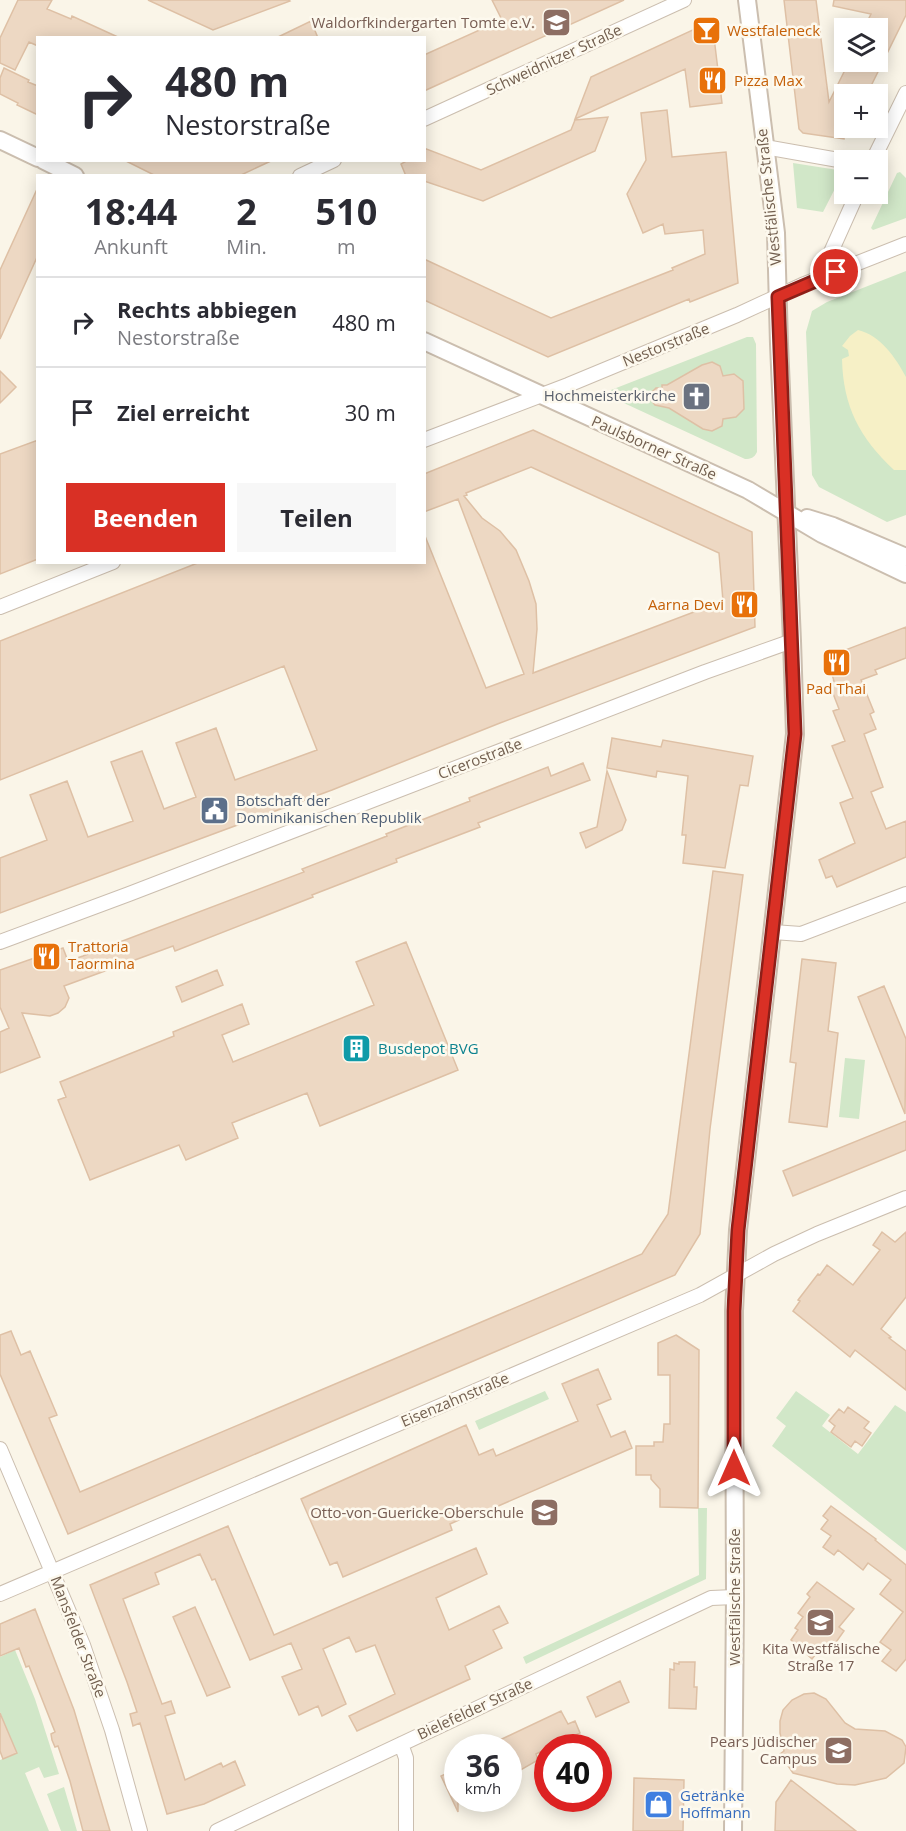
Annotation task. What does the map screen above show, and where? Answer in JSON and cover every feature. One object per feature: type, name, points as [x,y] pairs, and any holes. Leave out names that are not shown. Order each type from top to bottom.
[{"type":"street","name":"Schweidnitzer Straße","points":[[426,118],[684,0]]},
{"type":"street","name":"Westfälische Straße","points":[[733,1831],[734,1393],[738,1230],[795,734],[776,233],[747,0]]},
{"type":"street","points":[[878,150],[906,93]]},
{"type":"street","points":[[0,140],[36,157]]},
{"type":"street","points":[[765,147],[834,159]]},
{"type":"street","points":[[47,162],[71,174]]},
{"type":"street","points":[[304,174],[330,162]]},
{"type":"street","points":[[836,272],[831,252],[853,204]]},
{"type":"street","name":"Nestorstraße","points":[[426,439],[737,315],[906,244]]},
{"type":"street","name":"Paulsborner Straße","points":[[426,341],[748,490],[822,534],[906,574]]},
{"type":"street","name":"Paulsborner Straße","points":[[785,512],[833,526],[906,557]]},
{"type":"street","points":[[0,607],[108,564]]},
{"type":"street","name":"Cicerostraße","points":[[0,942],[705,672],[792,641]]},
{"type":"street","points":[[773,932],[801,933],[906,894]]},
{"type":"street","name":"Eisenzahnstraße","points":[[0,1594],[700,1295],[795,1244],[906,1198]]},
{"type":"street","name":"Mansfelder Straße","points":[[0,1449],[83,1645],[112,1730],[140,1831]]},
{"type":"street","name":"Bielefelder Straße","points":[[217,1831],[711,1598],[735,1596]]},
{"type":"street","points":[[401,1744],[406,1758],[406,1831]]},
{"type":"green space","points":[[793,163],[834,169],[834,191],[823,212],[797,208]]},
{"type":"green space","points":[[900,172],[906,178],[906,218],[873,230],[871,228],[882,204],[888,204],[888,192],[897,173]]},
{"type":"green space","points":[[906,271],[906,515],[887,522],[819,487],[812,475],[806,332],[812,311],[827,302]]},
{"type":"green space","points":[[747,337],[753,337],[756,344],[757,452],[752,458],[745,459],[613,398],[611,390]]},
{"type":"green space","points":[[845,1058],[865,1060],[859,1119],[839,1117]]},
{"type":"green space","points":[[545,1391],[549,1399],[479,1430],[475,1421]]},
{"type":"green space","points":[[796,1391],[830,1415],[822,1426],[858,1454],[895,1405],[906,1412],[906,1551],[772,1446],[786,1426],[776,1418]]},
{"type":"green space","points":[[698,1508],[707,1508],[706,1579],[526,1664],[523,1657],[699,1575]]},
{"type":"green space","points":[[15,1650],[35,1699],[59,1774],[44,1778],[39,1767],[25,1773],[49,1831],[0,1831],[0,1760],[17,1753],[0,1712],[0,1657]]},
{"type":"green space","points":[[64,1787],[77,1831],[61,1831],[47,1794]]},
{"type":"sand","points":[[858,330],[880,342],[892,355],[906,377],[906,470],[894,470],[882,458],[863,433],[850,407],[843,376],[842,359],[849,356],[848,350],[842,346]]},
{"type":"building","points":[[18,0],[52,0],[47,9],[71,19],[72,16],[116,36],[36,36],[36,45],[29,42],[15,70],[0,63],[0,38]]},
{"type":"building","points":[[148,0],[289,0],[290,1],[213,30]]},
{"type":"building","points":[[492,0],[624,0],[426,90],[426,54],[502,20]]},
{"type":"building","points":[[784,0],[816,0],[829,102],[834,92],[834,138],[803,133],[799,129]]},
{"type":"building","points":[[834,0],[906,0],[906,15],[888,51],[888,18],[869,18],[871,14],[833,6]]},
{"type":"building","points":[[311,21],[317,36],[280,36]]},
{"type":"building","points":[[712,21],[722,103],[690,107],[685,69],[575,119],[591,77]]},
{"type":"building","points":[[4,68],[36,85],[36,114],[0,94],[0,78]]},
{"type":"building","points":[[844,72],[878,72],[872,84],[838,84]]},
{"type":"building","points":[[667,110],[672,157],[726,152],[738,283],[690,302],[689,299],[548,357],[426,301],[426,260],[551,318],[673,270],[672,268],[705,254],[703,230],[665,234],[663,224],[643,233],[627,194],[646,160],[641,113]]},
{"type":"building","points":[[608,117],[595,151],[483,201],[426,182],[426,174],[405,174],[401,164],[426,162],[426,149],[481,170],[571,130],[575,120]]},
{"type":"building","points":[[128,162],[269,162],[243,174],[152,174]]},
{"type":"building","points":[[36,191],[36,259],[0,339],[0,270]]},
{"type":"building","name":"Hochmeisterkirche","points":[[712,362],[720,366],[723,376],[734,374],[743,381],[744,409],[736,417],[723,419],[722,426],[712,431],[703,429],[669,408],[655,405],[651,400],[650,394],[656,388],[662,388],[662,385],[667,385],[702,365]]},
{"type":"building","points":[[0,371],[16,387],[0,403]]},
{"type":"building","points":[[533,430],[752,532],[755,627],[500,723],[332,790],[0,913],[0,858],[47,840],[30,795],[67,781],[88,837],[133,821],[111,762],[142,751],[164,809],[196,797],[176,743],[216,728],[235,780],[317,750],[284,666],[0,780],[0,641],[195,564],[426,564],[426,538],[486,688],[524,674],[458,499],[426,511],[426,473]],"holes":[[[531,467],[719,553],[723,601],[533,673],[537,629],[536,604],[529,581],[516,550],[500,531],[482,518],[464,496],[467,495],[466,493]]]},
{"type":"building","points":[[36,441],[36,560],[0,574],[0,454]]},
{"type":"building","points":[[906,627],[906,658],[875,670],[877,674],[861,680],[874,712],[870,714],[876,729],[864,734],[883,787],[871,792],[886,829],[906,821],[906,857],[837,887],[832,876],[826,878],[819,860],[855,843],[840,803],[853,798],[832,746],[845,741],[833,711],[839,709],[829,683],[834,681],[831,671],[834,670],[832,655]]},
{"type":"building","points":[[612,738],[661,747],[663,740],[753,756],[748,786],[740,785],[725,868],[683,863],[686,835],[682,835],[688,776],[657,771],[656,777],[607,768]]},
{"type":"building","points":[[583,763],[590,780],[478,823],[480,827],[396,859],[397,862],[312,895],[313,897],[175,951],[173,946],[64,986],[69,998],[65,1007],[58,1013],[50,1016],[22,1013],[40,1057],[0,1073],[0,1032],[9,1028],[0,1007],[0,970],[63,948],[68,961],[83,956],[304,872],[302,869],[387,836],[386,834],[470,801],[469,798],[548,767],[551,776]]},
{"type":"building","points":[[607,771],[626,820],[622,830],[586,848],[580,833],[597,827]]},
{"type":"building","points":[[713,871],[743,875],[710,1129],[700,1234],[675,1275],[68,1534],[0,1374],[0,1335],[11,1331],[21,1355],[30,1351],[57,1415],[49,1418],[80,1492],[642,1254],[668,1214]]},
{"type":"building","name":"Busdepot BVG","points":[[406,942],[458,1070],[320,1126],[307,1093],[232,1123],[238,1138],[186,1160],[179,1145],[90,1180],[58,1100],[66,1097],[60,1082],[174,1036],[173,1032],[242,1004],[249,1024],[222,1035],[233,1062],[374,1005],[356,962]]},
{"type":"building","points":[[802,959],[836,963],[828,1031],[838,1033],[827,1127],[789,1122],[796,1063],[790,1062]]},
{"type":"building","points":[[217,970],[223,985],[182,1002],[176,987]]},
{"type":"building","points":[[884,986],[906,1039],[905,1114],[858,997]]},
{"type":"building","points":[[906,1121],[906,1150],[793,1196],[783,1171]]},
{"type":"building","points":[[882,1232],[895,1242],[906,1232],[906,1297],[881,1329],[906,1351],[906,1390],[855,1350],[850,1357],[793,1311],[800,1301],[798,1300],[827,1265],[853,1285],[880,1250],[873,1245]]},
{"type":"building","points":[[676,1335],[699,1350],[698,1508],[660,1507],[660,1489],[651,1479],[651,1475],[636,1475],[636,1446],[654,1446],[654,1442],[663,1442],[664,1424],[670,1424],[670,1375],[658,1375],[658,1343]]},
{"type":"building","points":[[598,1369],[611,1399],[597,1405],[611,1437],[625,1431],[632,1448],[489,1510],[473,1516],[472,1514],[450,1524],[452,1530],[343,1577],[337,1562],[330,1565],[301,1499],[466,1425],[479,1455],[493,1449],[496,1456],[578,1421],[562,1384]]},
{"type":"building","points":[[848,1407],[869,1422],[864,1428],[871,1433],[862,1446],[855,1441],[851,1447],[831,1432],[835,1426],[829,1421],[839,1409],[844,1413]]},
{"type":"building","points":[[831,1506],[876,1539],[906,1565],[906,1659],[896,1671],[882,1661],[891,1650],[880,1642],[903,1612],[880,1594],[891,1580],[868,1563],[863,1570],[838,1550],[834,1555],[823,1547],[831,1536],[821,1529],[828,1520],[823,1516]]},
{"type":"building","points":[[228,1526],[274,1635],[476,1548],[487,1574],[436,1598],[449,1630],[499,1606],[508,1623],[493,1630],[502,1648],[465,1666],[470,1679],[357,1731],[349,1716],[395,1694],[375,1645],[356,1652],[349,1637],[323,1649],[346,1704],[322,1716],[318,1706],[299,1715],[282,1677],[302,1669],[291,1643],[250,1660],[215,1579],[212,1580],[200,1554],[155,1573],[159,1584],[123,1599],[162,1704],[171,1701],[175,1713],[165,1716],[185,1780],[221,1763],[223,1767],[235,1761],[245,1785],[204,1804],[167,1814],[140,1723],[133,1726],[130,1714],[137,1712],[90,1585]]},
{"type":"building","name":"Kita Westfälische Straße 17","points":[[817,1582],[854,1609],[839,1627],[844,1631],[834,1645],[831,1642],[823,1653],[819,1650],[812,1659],[791,1640],[798,1630],[795,1628],[803,1617],[798,1613],[810,1597],[807,1594]]},
{"type":"building","points":[[195,1607],[230,1687],[207,1696],[173,1617]]},
{"type":"building","points":[[35,1609],[74,1710],[110,1831],[83,1831],[70,1781],[58,1746],[55,1747],[52,1740],[51,1734],[55,1732],[29,1666],[26,1667],[19,1648],[0,1656],[0,1624]]},
{"type":"building","points":[[679,1662],[695,1662],[696,1709],[669,1708],[670,1669],[674,1670],[674,1663],[679,1664]]},
{"type":"building","points":[[620,1681],[629,1702],[596,1717],[587,1697]]},
{"type":"building","points":[[814,1693],[826,1699],[845,1723],[855,1729],[885,1731],[902,1740],[906,1747],[904,1763],[886,1778],[855,1785],[837,1784],[793,1773],[780,1754],[784,1751],[780,1721],[783,1710],[792,1700],[804,1694]]},
{"type":"building","points":[[561,1711],[568,1724],[575,1721],[580,1733],[534,1734],[534,1762],[522,1769],[522,1734],[513,1734]]},
{"type":"building","points":[[0,1713],[17,1753],[3,1759],[0,1751]]},
{"type":"building","name":"Getränke Hoffmann","points":[[634,1778],[684,1780],[683,1831],[633,1831]]},
{"type":"building","points":[[791,1780],[856,1831],[775,1831],[776,1802]]},
{"type":"place","name":"Waldorfkindergarten Tomte e.V.","points":[[556,23]]},
{"type":"place","name":"Westfaleneck","points":[[706,31]]},
{"type":"place","name":"Pizza Max","points":[[713,81]]},
{"type":"place","name":"Hochmeisterkirche","points":[[697,396]]},
{"type":"place","name":"Aarna Devi","points":[[745,605]]},
{"type":"place","name":"Pad Thai","points":[[836,662]]},
{"type":"place","name":"Botschaft der Dominikanischen Republik","points":[[215,810]]},
{"type":"place","name":"Trattoria Taormina","points":[[47,956]]},
{"type":"place","name":"Busdepot BVG","points":[[357,1049]]},
{"type":"place","name":"Otto-von-Guericke-Oberschule","points":[[545,1513]]},
{"type":"place","name":"Kita Westfälische Straße 17","points":[[821,1622]]},
{"type":"place","name":"Pears Jüdischer Campus","points":[[838,1751]]},
{"type":"place","name":"Getränke Hoffmann","points":[[659,1805]]},
{"type":"route","points":[[734,1468],[734,1311],[738,1230],[795,734],[778,344],[778,297],[836,272]]}]
